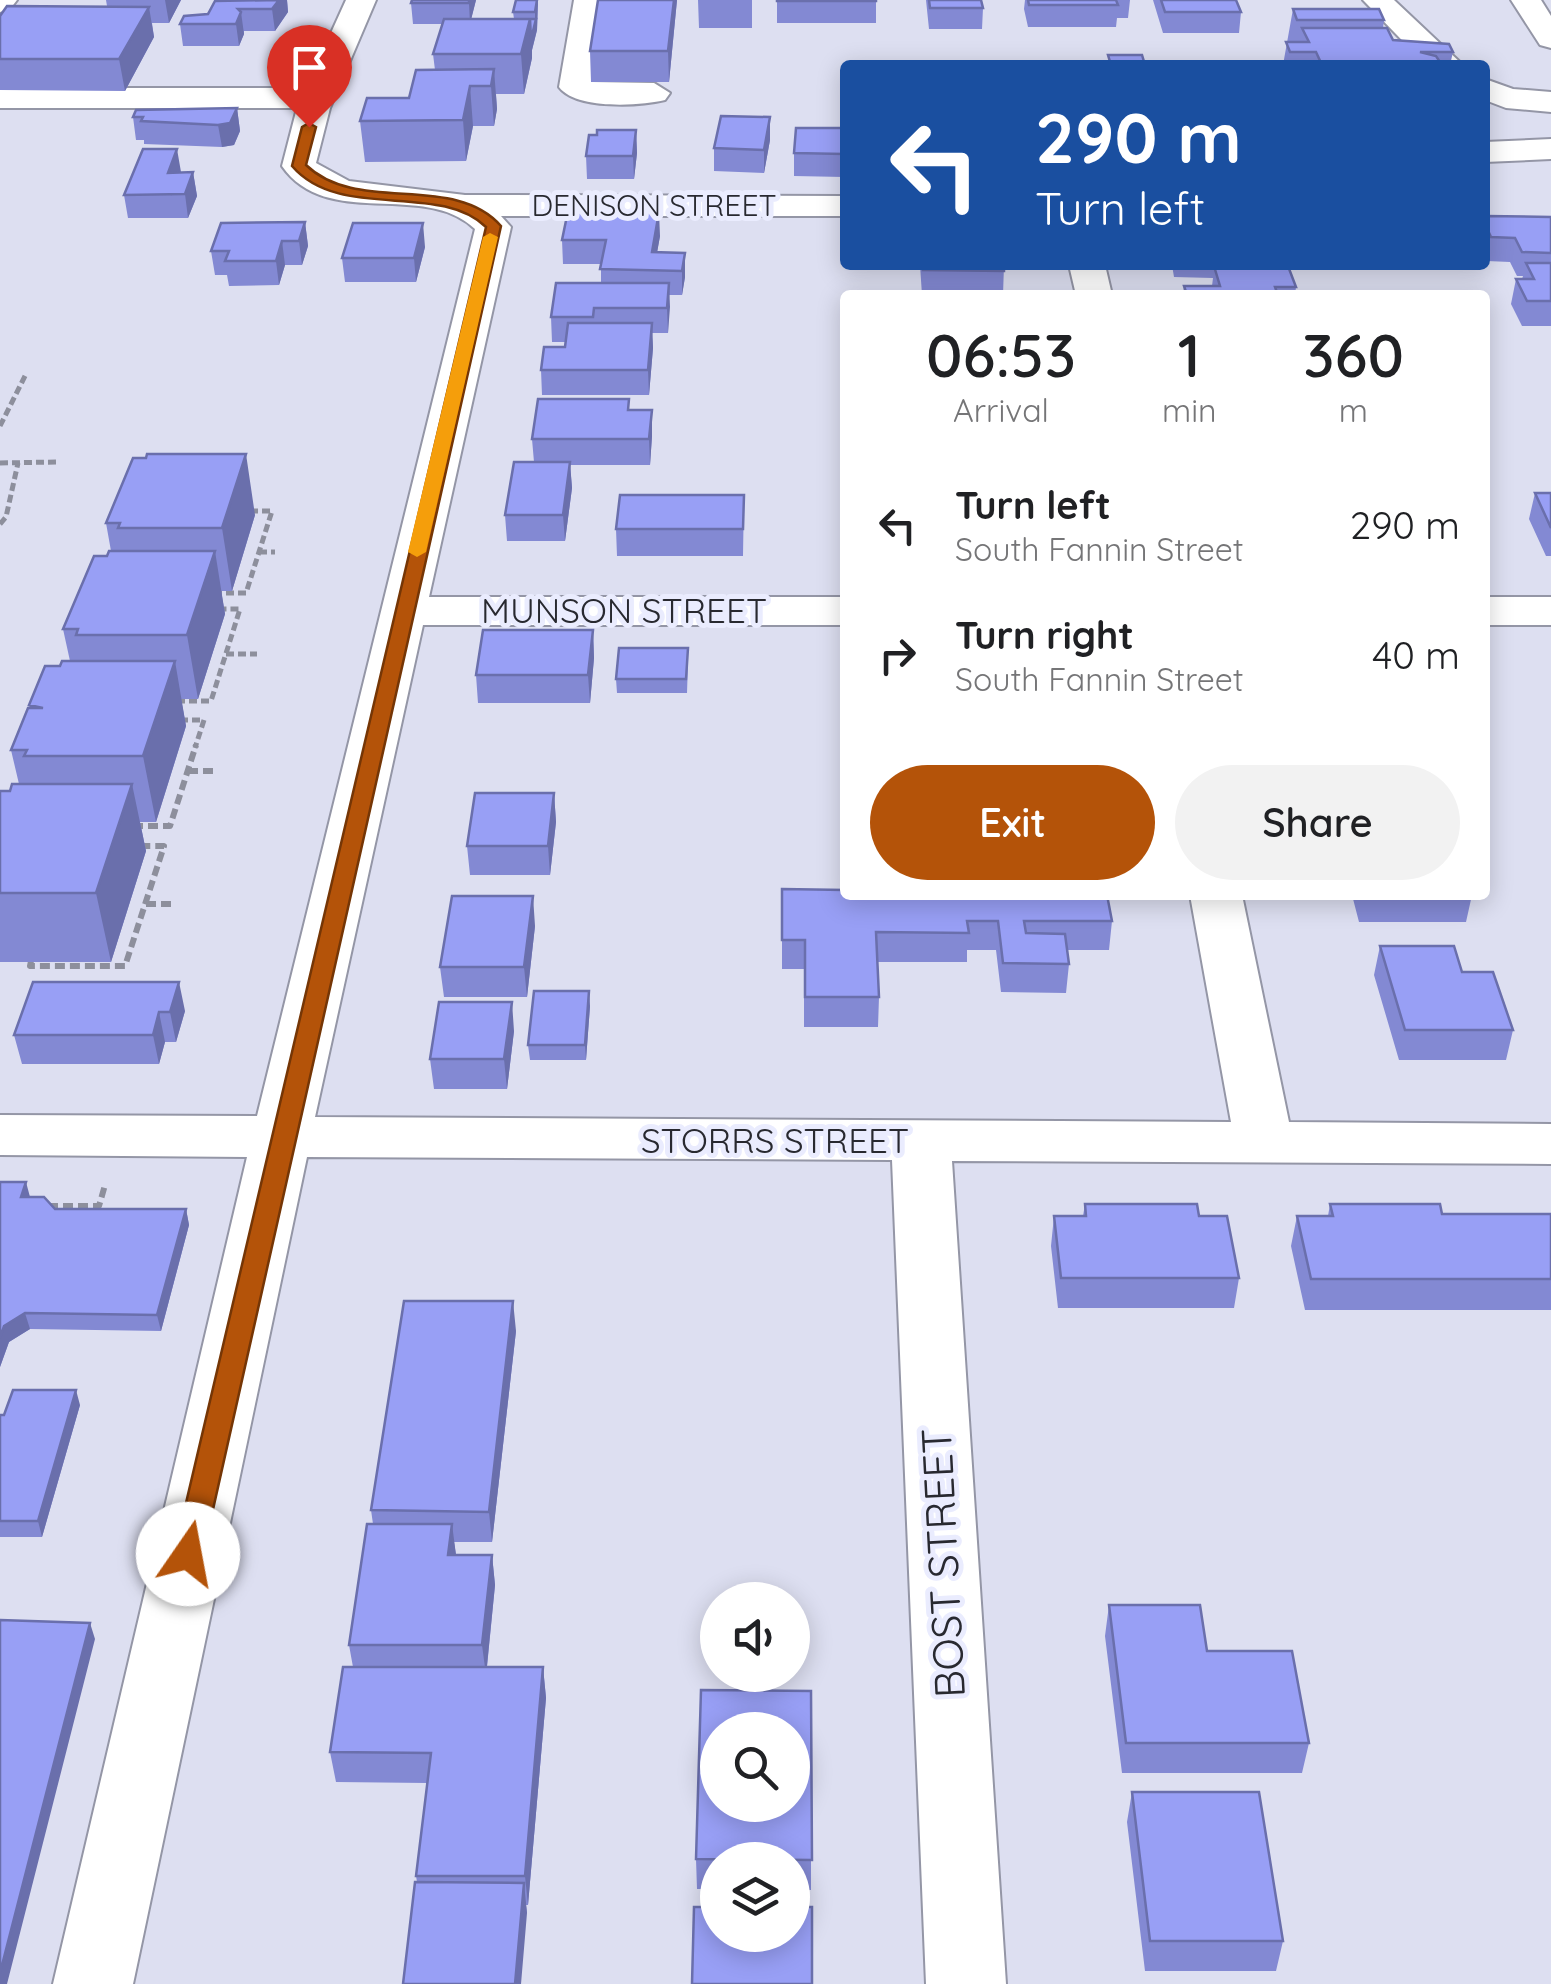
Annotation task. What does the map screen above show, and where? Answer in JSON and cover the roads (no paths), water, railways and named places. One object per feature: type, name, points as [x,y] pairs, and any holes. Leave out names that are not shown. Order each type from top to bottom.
[{"type":"street","points":[[0,98],[320,98],[361,0]]},
{"type":"street","points":[[589,0],[575,87],[582,91],[654,92]]},
{"type":"street","points":[[1378,0],[1440,60]]},
{"type":"street","points":[[1526,0],[1551,39]]},
{"type":"street","points":[[1490,90],[1506,98],[1551,102]]},
{"type":"street","name":"DENISON STREET","points":[[320,98],[299,155],[299,166],[313,179],[342,190],[462,205],[840,206]]},
{"type":"street","points":[[1490,152],[1551,149]]},
{"type":"street","points":[[93,1984],[281,1138],[493,226],[485,215],[462,205]]},
{"type":"street","name":"MUNSON STREET","points":[[404,611],[840,611]]},
{"type":"street","points":[[1490,611],[1551,612]]},
{"type":"street","points":[[1217,900],[1264,1143]]},
{"type":"street","name":"STORRS STREET","points":[[0,1135],[1551,1144]]},
{"type":"street","name":"BOST STREET","points":[[920,1142],[966,1984]]}]
